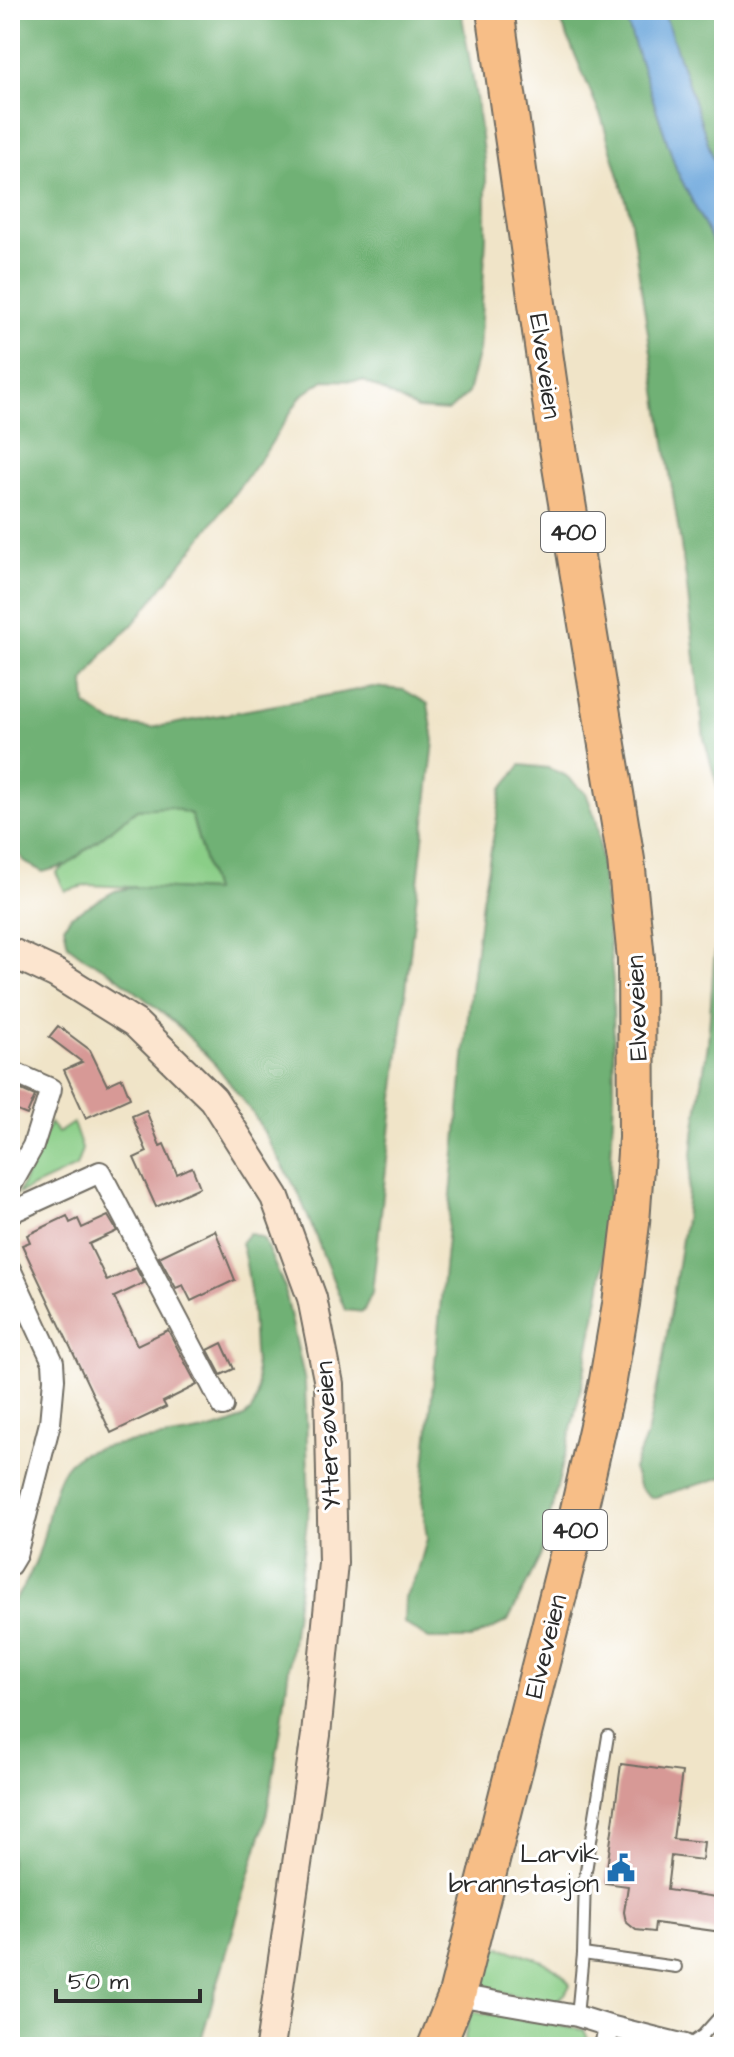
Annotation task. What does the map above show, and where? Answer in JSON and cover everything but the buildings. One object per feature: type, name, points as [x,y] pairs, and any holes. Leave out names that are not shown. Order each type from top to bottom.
[{"type":"highway","name":"Elveveien","points":[[436,2047],[457,1995],[573,1536],[607,1386],[623,1291],[637,1138],[636,959],[626,860],[556,436],[495,10]]},
{"type":"highway","name":"Elveveien","points":[[454,2047],[457,1995]]},
{"type":"main road","name":"Yttersøveien","points":[[10,952],[55,973],[135,1023],[213,1099],[275,1197],[312,1298],[329,1384],[333,1563],[316,1735],[270,2047]]},
{"type":"street","points":[[10,1071],[51,1089],[33,1146],[10,1187]]},
{"type":"street","points":[[10,1213],[100,1172],[223,1406]]},
{"type":"street","points":[[10,1269],[53,1362],[54,1379],[50,1423],[16,1555],[10,1565]]},
{"type":"street","points":[[457,1995],[577,2016],[687,2046]]},
{"type":"street","points":[[605,2047],[609,2026]]},
{"type":"lane","points":[[577,2016],[583,1954],[585,1877],[608,1736]]},
{"type":"lane","points":[[583,1954],[676,1967]]},
{"type":"lane","points":[[687,2046],[703,2035],[724,2007]]},
{"type":"green space","points":[[10,10],[461,10],[486,176],[486,238],[479,351],[468,393],[449,411],[417,409],[364,381],[324,380],[301,396],[267,450],[199,541],[133,624],[104,653],[84,682],[86,705],[112,723],[151,728],[373,687],[404,690],[428,704],[434,741],[372,1293],[363,1312],[345,1310],[298,1192],[254,1115],[215,1064],[172,1020],[112,973],[68,945],[64,926],[71,916],[115,891],[134,887],[213,891],[191,814],[169,807],[137,809],[67,865],[43,872],[26,863],[10,844]]},
{"type":"green space","points":[[559,10],[623,10],[677,171],[724,264],[724,798],[718,789],[704,738],[686,578],[629,210],[602,119]]},
{"type":"green space","points":[[663,10],[724,10],[724,190]]},
{"type":"green space","points":[[521,765],[548,768],[565,775],[586,793],[597,822],[613,981],[614,1096],[608,1220],[601,1286],[581,1389],[540,1557],[508,1621],[471,1639],[429,1639],[404,1623],[405,1598],[418,1571],[427,1539],[422,1499],[482,900],[502,789]]},
{"type":"green space","points":[[169,806],[191,814],[213,891],[88,885],[65,891],[56,873],[137,809]]},
{"type":"green space","points":[[724,887],[724,1477],[652,1498],[640,1488],[633,1469],[647,1435],[663,1359],[685,1220]]},
{"type":"green space","points":[[50,1123],[58,1133],[73,1123],[82,1149],[76,1167],[18,1194]]},
{"type":"green space","points":[[249,1233],[263,1238],[284,1286],[305,1382],[309,1505],[282,1723],[266,1818],[199,2047],[10,2047],[10,1605],[36,1561],[56,1485],[68,1464],[76,1457],[116,1445],[224,1426],[243,1418],[254,1406],[257,1386],[252,1310],[241,1243]]},
{"type":"green space","points":[[485,1944],[544,1962],[555,1968],[570,1985],[565,1994],[552,2004],[491,1990],[479,1979]]},
{"type":"green space","points":[[470,2011],[584,2030],[592,2047],[463,2047]]},
{"type":"water","points":[[623,10],[663,10],[724,190],[724,264],[677,171]]},
{"type":"place","name":"Larvik brannstasjon","points":[[621,1868]]}]
